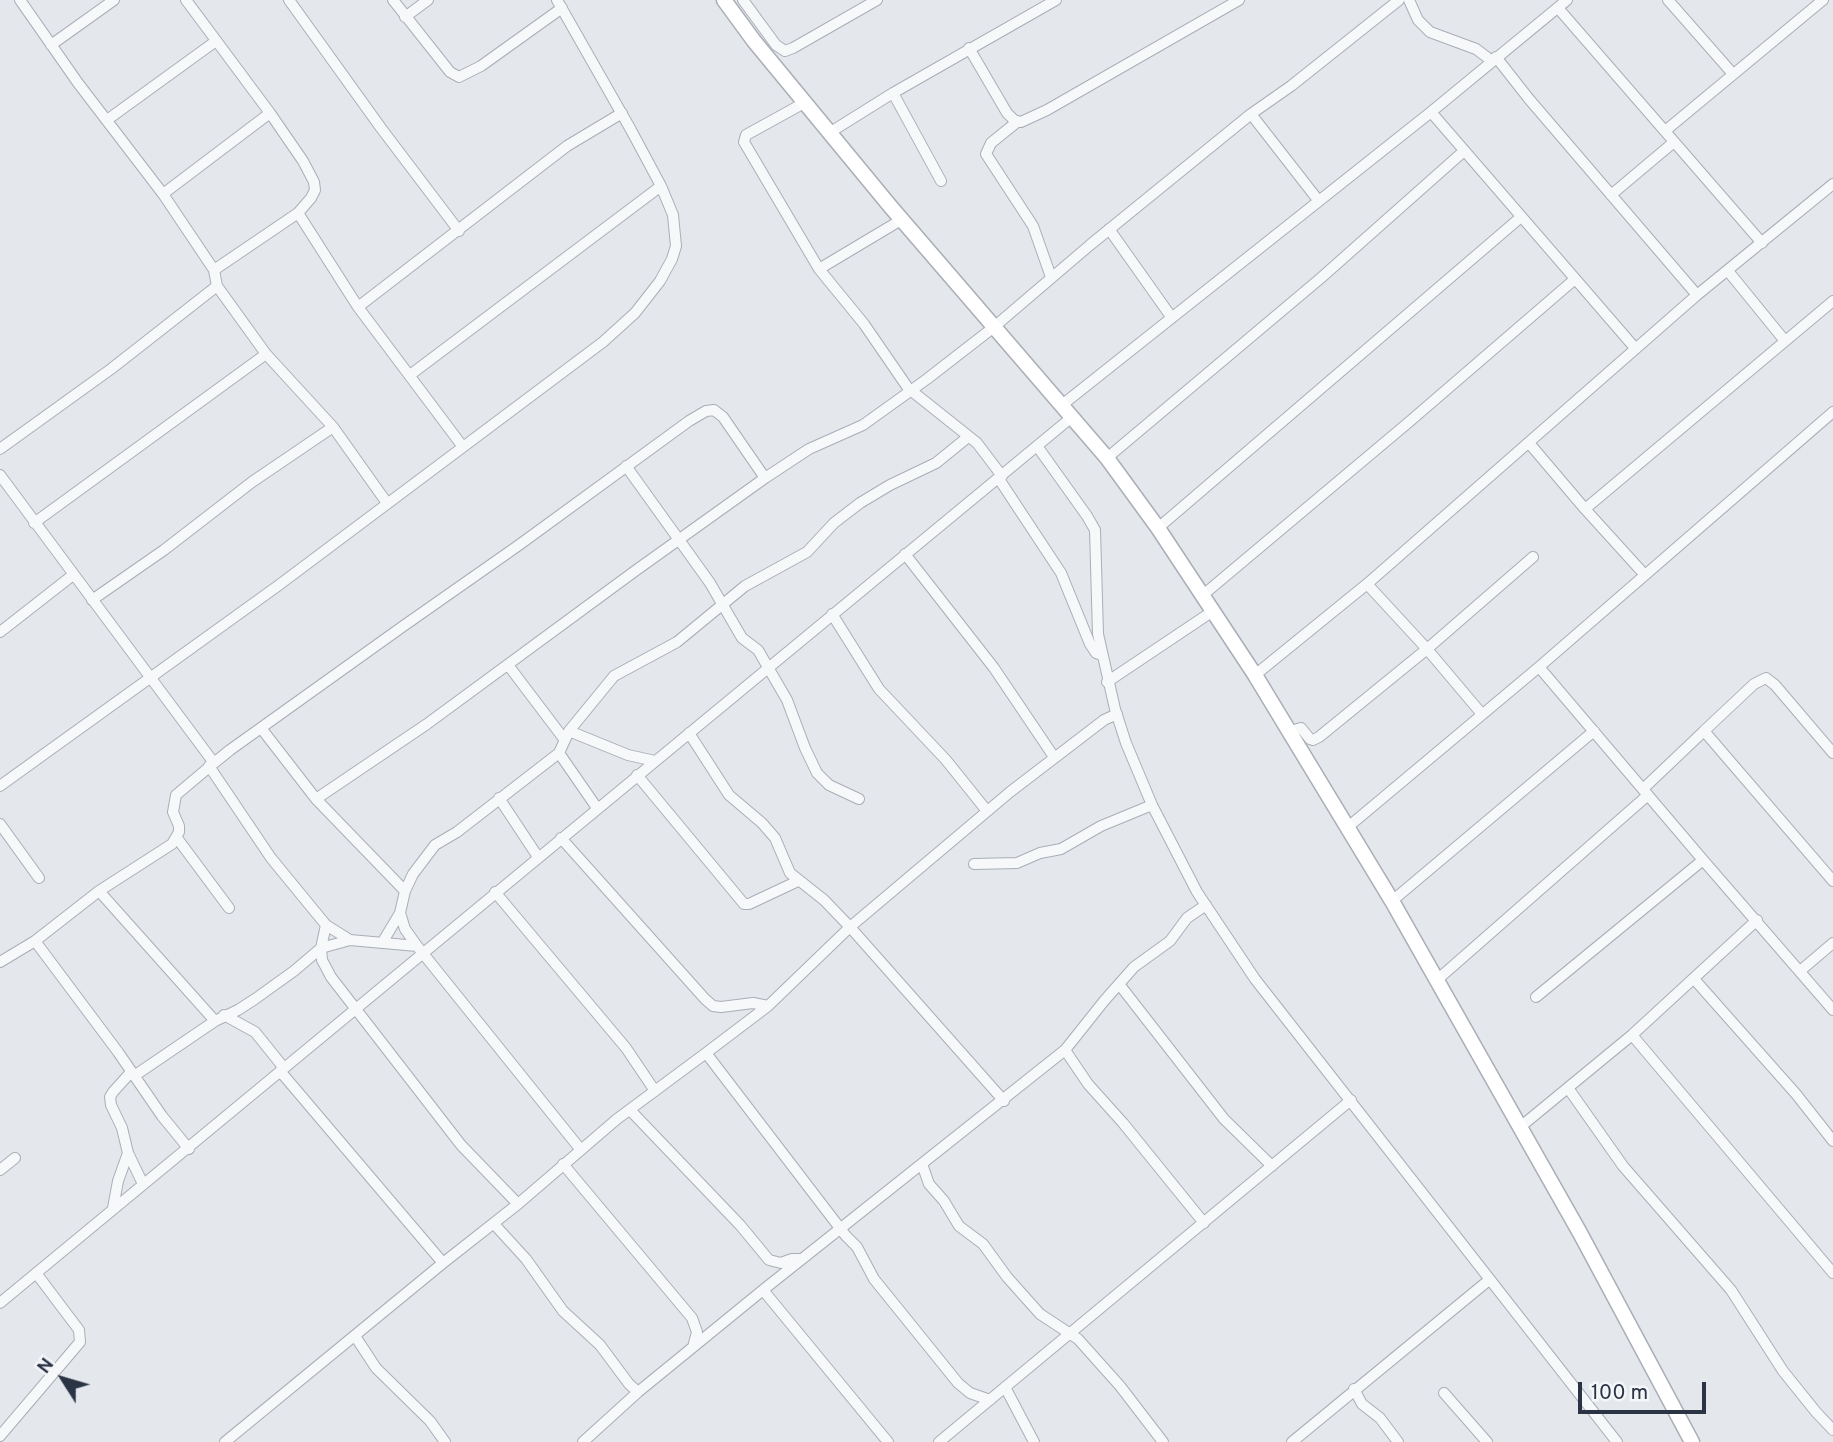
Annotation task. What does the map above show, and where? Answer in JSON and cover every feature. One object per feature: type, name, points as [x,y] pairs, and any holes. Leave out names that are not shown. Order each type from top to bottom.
[{"type":"street","points":[[20,0],[163,194],[214,270],[217,286],[266,354],[333,427],[387,503]]},
{"type":"street","points":[[51,45],[114,0]]},
{"type":"street","points":[[186,0],[303,161],[314,181],[315,190],[298,213],[214,270]]},
{"type":"street","points":[[289,0],[459,231]]},
{"type":"street","points":[[0,786],[279,585],[603,342],[635,313],[666,271],[676,246],[673,215],[661,186],[622,113],[560,4],[481,66],[459,77],[450,72],[393,0]]},
{"type":"street","points":[[405,17],[428,0]]},
{"type":"street","points":[[724,0],[804,103],[901,220],[1107,458],[1203,595],[1255,675],[1392,901],[1580,1233],[1692,1442]]},
{"type":"street","points":[[743,0],[776,45],[785,51],[877,0]]},
{"type":"street","points":[[829,133],[893,93],[1056,0]]},
{"type":"street","points":[[1051,277],[1033,226],[986,154],[991,143],[1017,122],[1040,114],[1224,4],[1239,0]]},
{"type":"street","points":[[316,799],[427,724],[765,478],[809,449],[863,425],[911,391],[995,327],[1051,277],[1251,114],[1291,86],[1399,0]]},
{"type":"street","points":[[1409,0],[1418,20],[1430,32],[1476,49],[1494,59],[1698,295]]},
{"type":"street","points":[[1062,405],[1431,112],[1567,0]]},
{"type":"street","points":[[1668,0],[1733,74]]},
{"type":"street","points":[[1665,131],[1824,0],[1833,8]]},
{"type":"street","points":[[1558,8],[1762,243]]},
{"type":"street","points":[[107,120],[216,41]]},
{"type":"street","points":[[970,48],[1004,108],[1017,122]]},
{"type":"street","points":[[893,93],[941,181]]},
{"type":"street","points":[[804,103],[750,133],[743,140],[819,269],[864,324],[911,391],[983,449],[1061,573],[1090,643],[1096,653],[1102,655]]},
{"type":"street","points":[[1431,112],[1635,348]]},
{"type":"street","points":[[163,194],[270,113]]},
{"type":"street","points":[[358,307],[581,136],[622,113]]},
{"type":"street","points":[[1251,114],[1318,200]]},
{"type":"street","points":[[1611,195],[1674,142]]},
{"type":"street","points":[[1107,458],[1322,276],[1464,151]]},
{"type":"street","points":[[1255,675],[1367,584],[1635,348],[1833,184]]},
{"type":"street","points":[[410,375],[661,186]]},
{"type":"street","points":[[298,213],[358,307],[463,447]]},
{"type":"street","points":[[1158,528],[1521,217]]},
{"type":"street","points":[[819,269],[901,220]]},
{"type":"street","points":[[1109,229],[1172,318]]},
{"type":"street","points":[[1728,271],[1785,341]]},
{"type":"street","points":[[1203,595],[1575,279]]},
{"type":"street","points":[[0,449],[111,369],[217,286]]},
{"type":"street","points":[[1585,509],[1833,301]]},
{"type":"street","points":[[34,523],[266,354]]},
{"type":"street","points":[[0,962],[35,941],[99,891],[166,849],[177,838],[179,826],[173,813],[176,795],[211,764],[689,421],[710,409],[719,412],[765,478]]},
{"type":"street","points":[[1348,827],[1539,667],[1833,412]]},
{"type":"street","points":[[0,1303],[356,1008],[420,950],[538,857],[1072,417]]},
{"type":"street","points":[[92,600],[143,565],[252,482],[333,427]]},
{"type":"street","points":[[382,943],[400,913],[405,891],[418,865],[435,845],[457,832],[559,753],[566,735],[614,676],[677,642],[745,586],[807,552],[834,523],[860,503],[936,463],[968,437]]},
{"type":"street","points":[[1529,443],[1644,574]]},
{"type":"street","points":[[1037,446],[1094,530],[1098,634],[1107,682],[1126,743],[1152,805],[1184,868],[1255,979],[1617,1442]]},
{"type":"street","points":[[626,466],[722,603],[742,638],[758,650],[788,700],[817,773],[829,785],[859,799]]},
{"type":"street","points":[[0,475],[211,764],[254,836],[326,925],[350,940]]},
{"type":"street","points":[[905,554],[994,668],[1054,757]]},
{"type":"street","points":[[1290,732],[1301,728],[1310,739],[1316,739],[1427,649],[1533,557]]},
{"type":"street","points":[[0,632],[73,575]]},
{"type":"street","points":[[1367,584],[1481,713]]},
{"type":"street","points":[[1107,682],[1213,611]]},
{"type":"street","points":[[832,614],[879,689],[946,760],[987,811]]},
{"type":"street","points":[[508,664],[566,735],[655,761]]},
{"type":"street","points":[[1539,667],[1833,1010]]},
{"type":"street","points":[[1437,980],[1645,792],[1754,684],[1766,678],[1833,752]]},
{"type":"street","points":[[225,1442],[443,1263],[519,1205],[580,1150],[768,1006],[850,927],[987,811],[1054,757],[1104,720],[1117,714]]},
{"type":"street","points":[[261,728],[316,799],[405,891]]},
{"type":"street","points":[[1392,901],[1594,731]]},
{"type":"street","points":[[1704,731],[1833,881]]},
{"type":"street","points":[[689,733],[729,795],[775,838],[786,869],[824,900],[850,927],[1004,1101]]},
{"type":"street","points":[[559,753],[597,808]]},
{"type":"street","points":[[638,775],[744,904],[769,896],[798,881]]},
{"type":"street","points":[[499,798],[538,857]]},
{"type":"street","points":[[974,864],[1017,863],[1040,853],[1061,849],[1101,826],[1152,805]]},
{"type":"street","points":[[0,824],[40,878]]},
{"type":"street","points":[[177,838],[229,908]]},
{"type":"street","points":[[561,838],[713,1006],[753,1003],[768,1006]]},
{"type":"street","points":[[1536,997],[1703,860]]},
{"type":"street","points":[[99,891],[220,1018],[255,1032],[282,1069],[443,1263]]},
{"type":"street","points":[[495,892],[626,1048],[655,1091]]},
{"type":"street","points":[[583,1442],[638,1392],[801,1259],[1004,1101],[1065,1050],[1134,967],[1170,941],[1187,918],[1206,905]]},
{"type":"street","points":[[400,913],[405,929],[420,950],[580,1150]]},
{"type":"street","points":[[1519,1128],[1632,1034],[1756,920]]},
{"type":"street","points":[[326,925],[321,948],[326,969],[395,1063],[461,1145],[519,1205]]},
{"type":"street","points":[[143,1184],[128,1153],[110,1097],[133,1074],[220,1018],[255,999],[321,948],[350,940],[420,950]]},
{"type":"street","points":[[35,941],[188,1149]]},
{"type":"street","points":[[1800,971],[1833,943]]},
{"type":"street","points":[[1694,979],[1796,1094],[1833,1141]]},
{"type":"street","points":[[1119,984],[1224,1119],[1272,1166]]},
{"type":"street","points":[[1632,1034],[1833,1273]]},
{"type":"street","points":[[1065,1050],[1087,1084],[1123,1123],[1204,1223]]},
{"type":"street","points":[[706,1053],[861,1253],[874,1279],[958,1384],[970,1393],[990,1400]]},
{"type":"street","points":[[1568,1088],[1623,1166],[1731,1290],[1783,1371],[1833,1430]]},
{"type":"street","points":[[939,1442],[1351,1100]]},
{"type":"street","points":[[630,1110],[740,1225],[769,1261],[781,1263],[792,1258],[801,1259]]},
{"type":"street","points":[[113,1208],[118,1181],[128,1153]]},
{"type":"street","points":[[0,1170],[15,1158]]},
{"type":"street","points":[[563,1164],[692,1318],[697,1332],[693,1347]]},
{"type":"street","points":[[922,1164],[929,1184],[944,1201],[959,1226],[983,1244],[1007,1277],[1040,1314],[1071,1332],[1120,1386],[1163,1442]]},
{"type":"street","points":[[494,1224],[526,1259],[563,1311],[600,1345],[638,1392]]},
{"type":"street","points":[[0,1436],[80,1342],[79,1330],[36,1273]]},
{"type":"street","points":[[1292,1442],[1489,1280]]},
{"type":"street","points":[[763,1290],[888,1442]]},
{"type":"street","points":[[355,1336],[376,1368],[430,1421],[445,1442]]},
{"type":"street","points":[[1005,1387],[1034,1442]]},
{"type":"street","points":[[1354,1389],[1362,1404],[1380,1418],[1398,1442]]},
{"type":"street","points":[[1444,1392],[1488,1442]]}]
